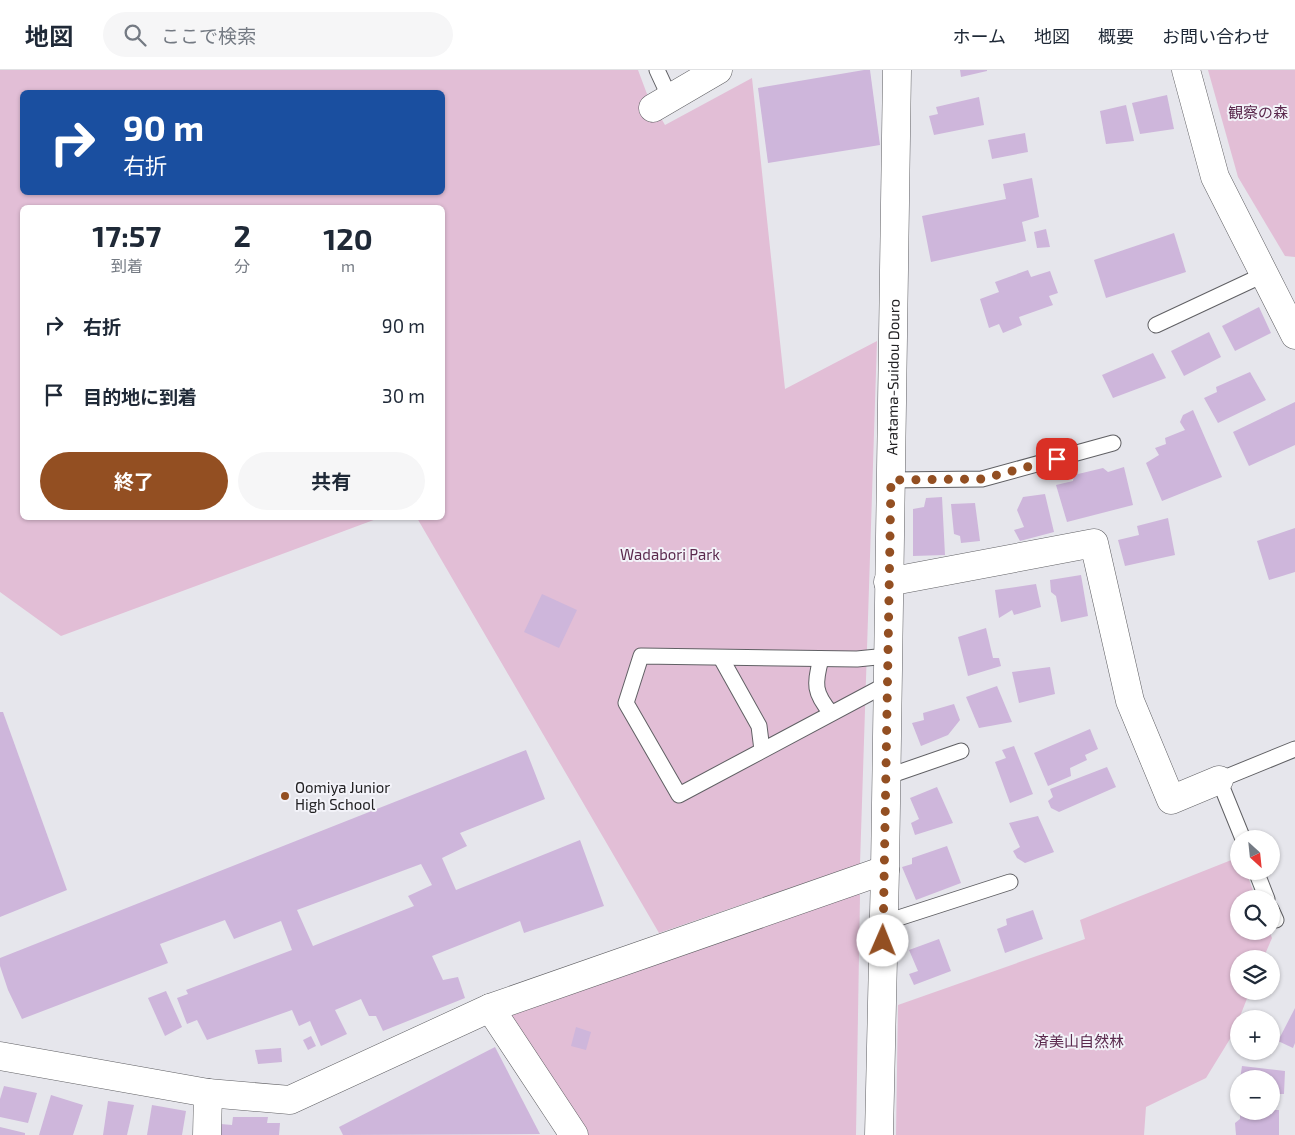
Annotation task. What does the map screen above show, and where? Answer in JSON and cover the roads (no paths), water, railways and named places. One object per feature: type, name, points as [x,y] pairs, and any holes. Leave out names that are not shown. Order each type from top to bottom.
[{"type":"street","points":[[662,103],[718,70]]},
{"type":"street","name":"Aratama-Suidou Douro","points":[[879,1135],[898,70]]},
{"type":"street","points":[[1186,70],[1215,177],[1295,335]]},
{"type":"street","points":[[888,582],[1094,543],[1130,701],[1171,800],[1219,780]]},
{"type":"street","points":[[0,1056],[208,1093],[290,1100],[490,1008],[885,870]]},
{"type":"street","points":[[490,1008],[574,1135]]},
{"type":"street","points":[[207,1135],[208,1093]]},
{"type":"lane","points":[[657,70],[662,103]]},
{"type":"lane","points":[[1156,325],[1263,275]]},
{"type":"lane","points":[[891,480],[982,479],[1113,444]]},
{"type":"lane","points":[[887,656],[821,659],[641,656],[626,703],[679,795],[887,684]]},
{"type":"lane","points":[[721,658],[759,726],[762,750]]},
{"type":"lane","points":[[821,659],[815,681],[820,700],[830,713]]},
{"type":"lane","points":[[1239,830],[1219,780],[1295,749]]},
{"type":"lane","points":[[886,777],[961,751]]},
{"type":"lane","points":[[884,922],[1010,882]]},
{"type":"place","name":"Oomiya Junior High School","points":[[285,796]]},
{"type":"park label","name":"観察の森","points":[[1258,112]]},
{"type":"park label","name":"Wadabori Park","points":[[670,554]]},
{"type":"park label","name":"済美山自然林","points":[[1079,1041]]}]
